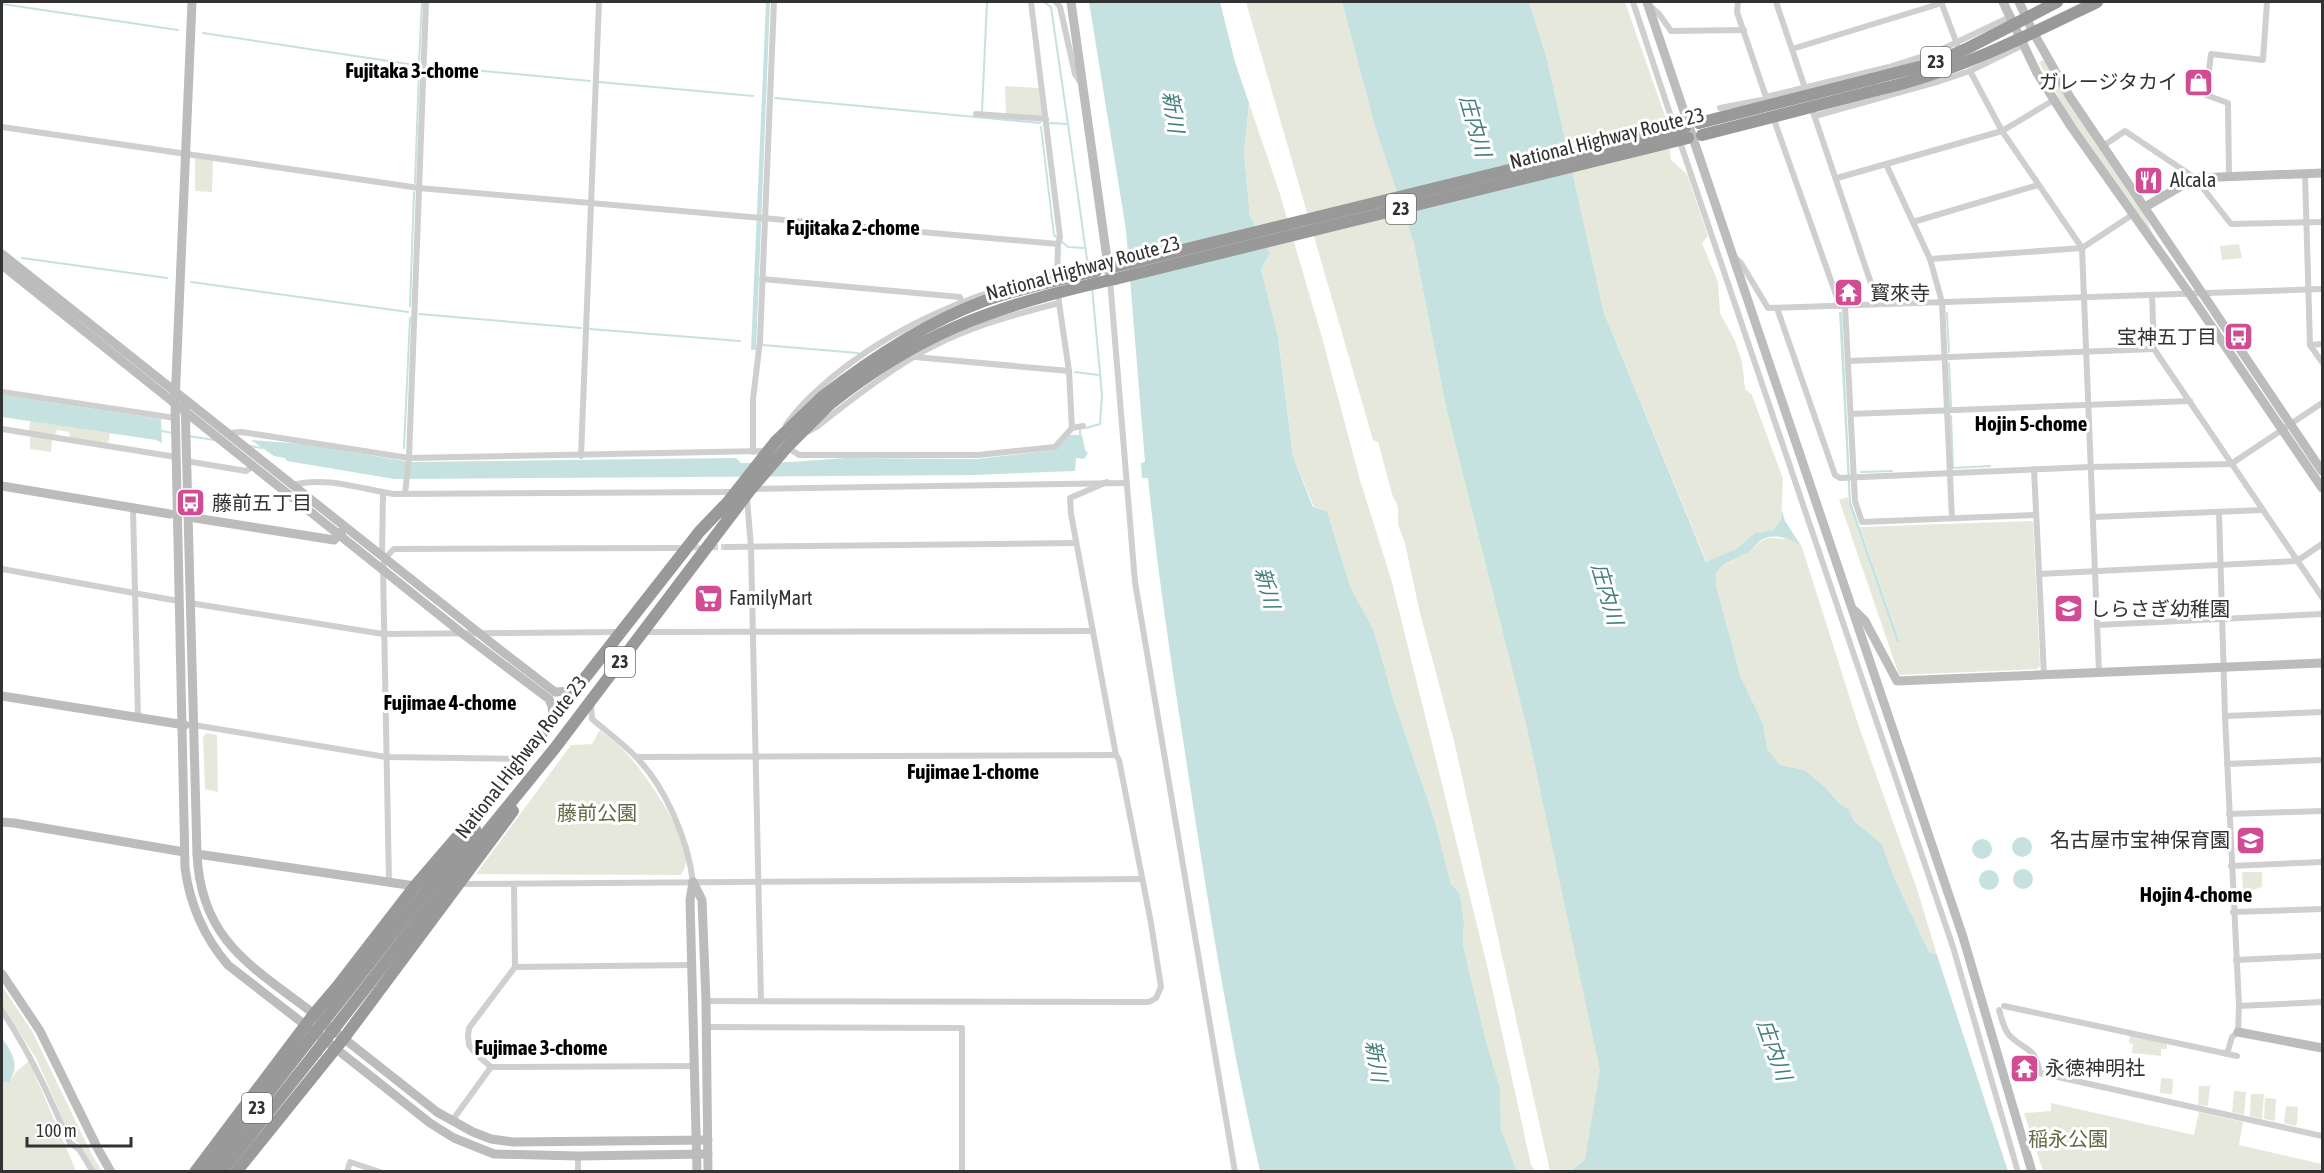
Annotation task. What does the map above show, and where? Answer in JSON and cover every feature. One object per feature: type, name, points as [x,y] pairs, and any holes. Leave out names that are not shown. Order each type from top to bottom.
[{"type":"highway","name":"National Highway Route 23","points":[[1874,85],[1966,49],[2012,20],[2025,17],[2057,2]]},
{"type":"highway","name":"National Highway Route 23","points":[[481,831],[555,748],[643,632],[742,491],[781,446],[826,401],[892,359],[944,331],[988,313],[1096,277],[1874,85],[1935,74],[2021,42],[2033,32],[2097,2]]},
{"type":"highway","name":"National Highway Route 23","points":[[781,446],[826,401]]},
{"type":"highway","name":"National Highway Route 23","points":[[207,1172],[311,1048],[481,831],[724,506],[742,491]]},
{"type":"highway","points":[[195,1172],[415,885],[494,794],[700,531],[724,506]]},
{"type":"highway","points":[[236,1172],[336,1049],[504,824],[555,748]]},
{"type":"highway","name":"National Highway Route 23","points":[[221,1172],[311,1048]]},
{"type":"street","points":[[192,2],[176,393],[182,416],[179,451],[178,601],[184,852],[190,898],[203,929],[228,965],[430,1123],[476,1148],[494,1154],[578,1156],[708,1154]]},
{"type":"street","points":[[405,494],[409,459],[426,2]]},
{"type":"street","points":[[581,456],[599,2]]},
{"type":"street","points":[[753,452],[753,399],[762,279],[761,217],[774,2]]},
{"type":"street","points":[[1031,2],[1059,241],[1057,272],[1059,303],[1069,371],[1072,428]]},
{"type":"street","points":[[1056,2],[1060,7],[1075,74],[1084,88]]},
{"type":"street","points":[[1071,2],[1112,274],[1135,582],[1235,1172]]},
{"type":"street","points":[[1633,2],[1953,947],[2018,1172]]},
{"type":"street","points":[[1738,2],[1737,12],[1766,97],[1843,306],[1851,414],[1850,477],[1862,522],[2036,515]]},
{"type":"street","points":[[1776,2],[1878,304]]},
{"type":"street","points":[[1792,49],[1941,2],[1957,44]]},
{"type":"street","points":[[2003,2],[2021,42],[2054,100],[2132,215],[2322,471]]},
{"type":"street","points":[[2019,2],[2033,32],[2070,97],[2145,207],[2288,427],[2322,488]]},
{"type":"street","points":[[2229,176],[2228,103],[2206,95],[2211,54],[2263,60],[2267,2]]},
{"type":"street","points":[[1647,3],[1659,14],[1671,31],[1744,30]]},
{"type":"street","points":[[1647,3],[1693,131],[1731,254],[1854,610],[1963,937],[2032,1172]]},
{"type":"street","points":[[1720,108],[1889,67],[1957,44],[2012,20]]},
{"type":"street","points":[[1815,116],[1895,95],[1970,70],[2021,42]]},
{"type":"street","points":[[1970,70],[2002,131],[2082,248],[2099,672]]},
{"type":"street","points":[[1837,178],[2002,131],[2054,100]]},
{"type":"street","points":[[976,114],[1046,119]]},
{"type":"street","points":[[2,127],[419,188],[1059,241]]},
{"type":"street","points":[[2103,146],[2125,131],[2195,178],[2231,224],[2322,222]]},
{"type":"street","points":[[1886,164],[1930,259],[1942,302],[1952,518]]},
{"type":"street","points":[[2145,207],[2195,178],[2322,173]]},
{"type":"street","points":[[2305,174],[2310,345],[2322,362]]},
{"type":"street","points":[[1913,222],[2038,185]]},
{"type":"street","points":[[1930,259],[2082,248],[2132,215]]},
{"type":"street","points":[[2,254],[176,393]]},
{"type":"street","points":[[1731,254],[1741,263],[1768,308],[2322,289]]},
{"type":"street","points":[[2,265],[180,402],[225,433],[258,464],[342,531],[384,557],[555,692],[573,691]]},
{"type":"street","points":[[781,446],[793,413],[847,365],[904,328],[962,302],[1057,272]]},
{"type":"street","points":[[762,279],[960,297],[962,302]]},
{"type":"street","points":[[2152,295],[2154,349],[2322,597]]},
{"type":"street","points":[[225,433],[242,432],[409,459],[753,452],[781,446],[818,426],[883,376],[913,357],[980,325],[1059,303]]},
{"type":"street","points":[[1777,308],[1835,476],[2231,464],[2322,403]]},
{"type":"street","points":[[2310,345],[2322,344]]},
{"type":"street","points":[[1848,361],[2154,349]]},
{"type":"street","points":[[913,357],[1069,371]]},
{"type":"street","points":[[2,392],[182,416],[207,429],[245,459],[258,464],[292,486],[383,568],[463,634],[549,699],[553,717]]},
{"type":"street","points":[[1851,414],[2190,400]]},
{"type":"street","points":[[781,446],[799,455],[978,455],[1054,447],[1072,428],[1083,426]]},
{"type":"street","points":[[2,429],[179,451],[186,461],[197,854],[201,888],[222,937],[238,956],[437,1112],[491,1139],[513,1142],[708,1140]]},
{"type":"street","points":[[186,461],[246,471],[258,464]]},
{"type":"street","points":[[2034,470],[2044,675]]},
{"type":"street","points":[[706,1001],[1149,1002],[1156,998],[1161,987],[1119,760],[1116,755],[1075,543],[1070,498],[1107,482]]},
{"type":"street","points":[[292,486],[302,483],[339,484],[383,493],[405,494],[742,491],[1126,483]]},
{"type":"street","points":[[2,486],[170,514]]},
{"type":"street","points":[[742,491],[751,547],[761,1001]]},
{"type":"street","points":[[383,493],[382,634],[389,883]]},
{"type":"street","points":[[133,508],[138,718]]},
{"type":"street","points":[[2093,517],[2263,510]]},
{"type":"street","points":[[2219,513],[2231,866],[2239,1006],[2238,1032]]},
{"type":"street","points":[[195,518],[334,540],[342,531]]},
{"type":"street","points":[[727,547],[1075,543]]},
{"type":"street","points":[[2039,574],[2297,561],[2322,544]]},
{"type":"street","points":[[384,557],[393,549],[676,548]]},
{"type":"street","points":[[2,569],[178,601]]},
{"type":"street","points":[[190,603],[382,634],[619,633]]},
{"type":"street","points":[[1854,610],[1865,621],[1897,681],[2322,663]]},
{"type":"street","points":[[2097,625],[2322,614]]},
{"type":"street","points":[[643,632],[1093,631]]},
{"type":"street","points":[[2,696],[386,757],[521,759]]},
{"type":"street","points":[[592,699],[592,719],[637,757],[677,820],[686,844],[693,882],[702,900],[708,1172]]},
{"type":"street","points":[[2225,716],[2322,712]]},
{"type":"street","points":[[637,757],[1116,755]]},
{"type":"street","points":[[2227,764],[2322,760]]},
{"type":"street","points":[[2229,814],[2322,811]]},
{"type":"street","points":[[2,822],[184,852]]},
{"type":"street","points":[[197,854],[415,885]]},
{"type":"street","points":[[2231,866],[2322,862]]},
{"type":"street","points":[[459,884],[1142,879]]},
{"type":"street","points":[[693,882],[690,900],[697,1172]]},
{"type":"street","points":[[514,884],[515,967],[469,1028],[469,1045],[475,1053],[491,1067],[695,1066]]},
{"type":"street","points":[[2233,912],[2322,909]]},
{"type":"street","points":[[2236,960],[2322,956]]},
{"type":"street","points":[[515,967],[692,965]]},
{"type":"street","points":[[2,974],[40,1031],[111,1172]]},
{"type":"street","points":[[2239,1006],[2322,1002]]},
{"type":"street","points":[[2237,1056],[2002,1008],[2005,1028],[2010,1037],[2032,1051],[2037,1059],[2040,1073],[2322,1136]]},
{"type":"street","points":[[2,1011],[37,1068],[70,1143],[79,1149],[93,1172]]},
{"type":"street","points":[[706,1027],[962,1028],[962,1172]]},
{"type":"street","points":[[2228,1054],[2232,1036],[2238,1032],[2322,1048]]},
{"type":"street","points":[[452,1121],[491,1067]]},
{"type":"street","points":[[578,1156],[578,1172]]},
{"type":"street","points":[[347,1172],[350,1162],[380,1172]]},
{"type":"green space","points":[[1246,2],[1342,2],[1375,127],[1414,244],[1446,407],[1527,729],[1623,1171],[1550,1171],[1455,745],[1419,609],[1405,543],[1398,525],[1398,507],[1392,494],[1378,442],[1373,440]]},
{"type":"green space","points":[[1529,2],[1625,2],[1665,116],[1671,160],[1687,174],[1708,236],[1702,243],[1718,282],[1720,313],[1735,341],[1742,362],[1745,389],[1752,395],[1783,479],[1781,520],[1773,530],[1755,533],[1736,549],[1707,563],[1604,313],[1547,59]]},
{"type":"green space","points":[[2044,60],[2146,218],[2157,244],[2073,124],[2039,62]]},
{"type":"green space","points":[[1005,86],[1039,88],[1041,117],[1006,114]]},
{"type":"green space","points":[[1249,103],[1279,191],[1321,334],[1360,480],[1392,582],[1489,974],[1531,1165],[1536,1171],[1517,1171],[1501,1129],[1500,1088],[1463,945],[1464,923],[1460,894],[1451,884],[1434,818],[1393,698],[1374,631],[1350,586],[1327,511],[1314,507],[1293,456],[1278,336],[1261,269],[1270,253],[1250,216],[1244,154]]},
{"type":"green space","points":[[195,158],[213,161],[212,192],[195,191]]},
{"type":"green space","points":[[2239,244],[2242,258],[2222,260],[2220,246]]},
{"type":"green space","points":[[30,421],[110,433],[109,441],[106,443],[70,437],[69,432],[57,430],[55,435],[29,431]]},
{"type":"green space","points":[[30,437],[52,440],[51,452],[30,449]]},
{"type":"green space","points":[[1848,497],[1897,643],[1900,641],[1860,527],[2033,522],[2040,666],[2037,669],[1899,675],[1839,500]]},
{"type":"green space","points":[[1768,538],[1792,539],[1802,547],[1858,724],[1917,889],[1937,955],[1929,952],[1894,877],[1882,844],[1854,821],[1849,809],[1840,804],[1805,770],[1780,765],[1767,748],[1763,723],[1741,678],[1716,585],[1716,574],[1726,563],[1748,552]]},
{"type":"green space","name":"藤前公園","points":[[600,730],[633,761],[673,820],[685,850],[686,864],[681,875],[476,874],[571,745],[592,744]]},
{"type":"green space","points":[[206,733],[217,735],[218,792],[205,789],[203,737]]},
{"type":"green space","points":[[2242,872],[2262,872],[2262,887],[2243,893]]},
{"type":"green space","points":[[2,986],[32,1031],[102,1171],[95,1171],[80,1145],[69,1133],[36,1058],[2,1006]]},
{"type":"green space","points":[[2130,1035],[2167,1043],[2167,1049],[2161,1049],[2161,1056],[2132,1053],[2133,1044],[2129,1043]]},
{"type":"green space","points":[[29,1061],[76,1171],[2,1172],[2,1083],[9,1082],[16,1072]]},
{"type":"green space","points":[[2161,1078],[2173,1079],[2172,1094],[2160,1093]]},
{"type":"green space","points":[[2199,1086],[2210,1086],[2208,1106],[2198,1105]]},
{"type":"green space","points":[[2234,1091],[2246,1092],[2244,1115],[2232,1112]]},
{"type":"green space","points":[[2251,1094],[2264,1094],[2262,1119],[2250,1116]]},
{"type":"green space","points":[[2265,1098],[2276,1099],[2275,1121],[2264,1119]]},
{"type":"green space","name":"稲永公園","points":[[2051,1103],[2194,1135],[2199,1112],[2243,1122],[2239,1145],[2322,1164],[2322,1171],[2043,1171],[2024,1113],[2051,1111]]},
{"type":"green space","points":[[2286,1106],[2298,1107],[2295,1126],[2284,1123]]},
{"type":"water","points":[[766,2],[770,2],[756,350],[751,350]]},
{"type":"water","name":"新川","points":[[1089,2],[1220,2],[1235,62],[1249,103],[1244,154],[1250,216],[1270,253],[1261,269],[1278,336],[1293,456],[1313,507],[1327,511],[1350,586],[1374,631],[1393,698],[1434,818],[1451,884],[1460,894],[1464,923],[1463,945],[1500,1088],[1501,1129],[1517,1171],[1260,1171],[1239,1074],[1212,927],[1167,629],[1148,478],[1142,478],[1141,463],[1145,462],[1126,230]]},
{"type":"water","name":"庄内川","points":[[1342,2],[1529,2],[1547,59],[1604,313],[1706,562],[1736,549],[1755,533],[1773,530],[1781,520],[1782,510],[1785,521],[1802,547],[1780,537],[1768,537],[1748,553],[1725,564],[1716,574],[1716,585],[1741,678],[1763,723],[1767,748],[1780,765],[1805,770],[1840,804],[1849,809],[1854,821],[1882,844],[1894,877],[1929,952],[1937,955],[2008,1171],[1571,1171],[1585,1160],[1600,1070],[1527,729],[1446,407],[1414,244],[1375,127]]},
{"type":"water","points":[[1839,312],[1842,312],[1851,502],[1900,642],[1897,643],[1849,505]]},
{"type":"water","points":[[2,395],[161,419],[162,443],[156,440],[2,417]]},
{"type":"water","points":[[1070,435],[1082,435],[1085,450],[1088,453],[1084,459],[1076,458],[1075,471],[974,475],[394,479],[287,461],[285,458],[274,456],[251,440],[303,444],[411,462],[736,458],[741,463],[846,458],[976,459],[1054,450]]},
{"type":"water","points":[[2022,837],[2029,840],[2032,847],[2029,854],[2022,857],[2015,854],[2012,847],[2015,840]]},
{"type":"water","points":[[1982,839],[1989,842],[1992,849],[1989,856],[1982,859],[1975,856],[1972,849],[1975,842]]},
{"type":"water","points":[[2023,869],[2030,872],[2033,879],[2030,886],[2023,889],[2016,886],[2013,879],[2016,872]]},
{"type":"water","points":[[1989,870],[1996,873],[1999,880],[1996,887],[1989,890],[1982,887],[1979,880],[1982,873]]},
{"type":"water","points":[[2,1038],[12,1054],[15,1065],[9,1082],[2,1083]]},
{"type":"waterway","points":[[419,61],[422,2]]},
{"type":"waterway","points":[[982,111],[987,2]]},
{"type":"waterway","points":[[1044,2],[1051,7],[1068,124]]},
{"type":"waterway","points":[[2,4],[178,30]]},
{"type":"waterway","points":[[203,33],[415,65]]},
{"type":"waterway","points":[[429,66],[590,81]]},
{"type":"waterway","points":[[415,183],[419,72]]},
{"type":"waterway","points":[[599,82],[753,96]]},
{"type":"waterway","points":[[775,98],[1040,123]]},
{"type":"waterway","points":[[1050,123],[1068,124],[1088,267]]},
{"type":"waterway","points":[[1041,127],[1054,235],[1068,247],[1084,248]]},
{"type":"waterway","points":[[410,306],[414,192]]},
{"type":"waterway","points":[[22,258],[167,278]]},
{"type":"waterway","points":[[191,282],[408,312]]},
{"type":"waterway","points":[[1086,428],[1100,424],[1102,395],[1092,287]]},
{"type":"waterway","points":[[1947,313],[1949,352]]},
{"type":"waterway","points":[[419,314],[581,328]]},
{"type":"waterway","points":[[404,448],[410,318]]},
{"type":"waterway","points":[[590,329],[740,341]]},
{"type":"waterway","points":[[763,345],[858,353]]},
{"type":"waterway","points":[[1949,363],[1951,407]]},
{"type":"waterway","points":[[1075,372],[1099,375]]},
{"type":"waterway","points":[[1951,416],[1953,468],[1990,466]]},
{"type":"waterway","points":[[1080,430],[1080,438]]},
{"type":"waterway","points":[[161,431],[173,433]]},
{"type":"waterway","points":[[188,436],[215,440]]},
{"type":"waterway","points":[[250,446],[262,448]]},
{"type":"waterway","points":[[1861,472],[1892,471]]},
{"type":"tunnel","points":[[676,548],[727,547]]},
{"type":"place","name":"ガレージタカイ","points":[[2199,82]]},
{"type":"place","name":"Alcala","points":[[2149,180]]},
{"type":"place","name":"寳來寺","points":[[1849,293]]},
{"type":"place","name":"宝神五丁目","points":[[2238,337]]},
{"type":"place","name":"藤前五丁目","points":[[191,503]]},
{"type":"place","name":"FamilyMart","points":[[708,598]]},
{"type":"place","name":"しらさぎ幼稚園","points":[[2069,609]]},
{"type":"place","name":"名古屋市宝神保育園","points":[[2251,840]]},
{"type":"place","name":"永徳神明社","points":[[2024,1068]]},
{"type":"district","name":"Fujitaka 3-chome","points":[[412,71]]},
{"type":"district","name":"Fujitaka 2-chome","points":[[853,228]]},
{"type":"district","name":"Hojin 5-chome","points":[[2031,424]]},
{"type":"district","name":"Fujimae 4-chome","points":[[450,703]]},
{"type":"district","name":"Fujimae 1-chome","points":[[973,772]]},
{"type":"district","name":"Hojin 4-chome","points":[[2196,895]]},
{"type":"district","name":"Fujimae 3-chome","points":[[541,1048]]}]
